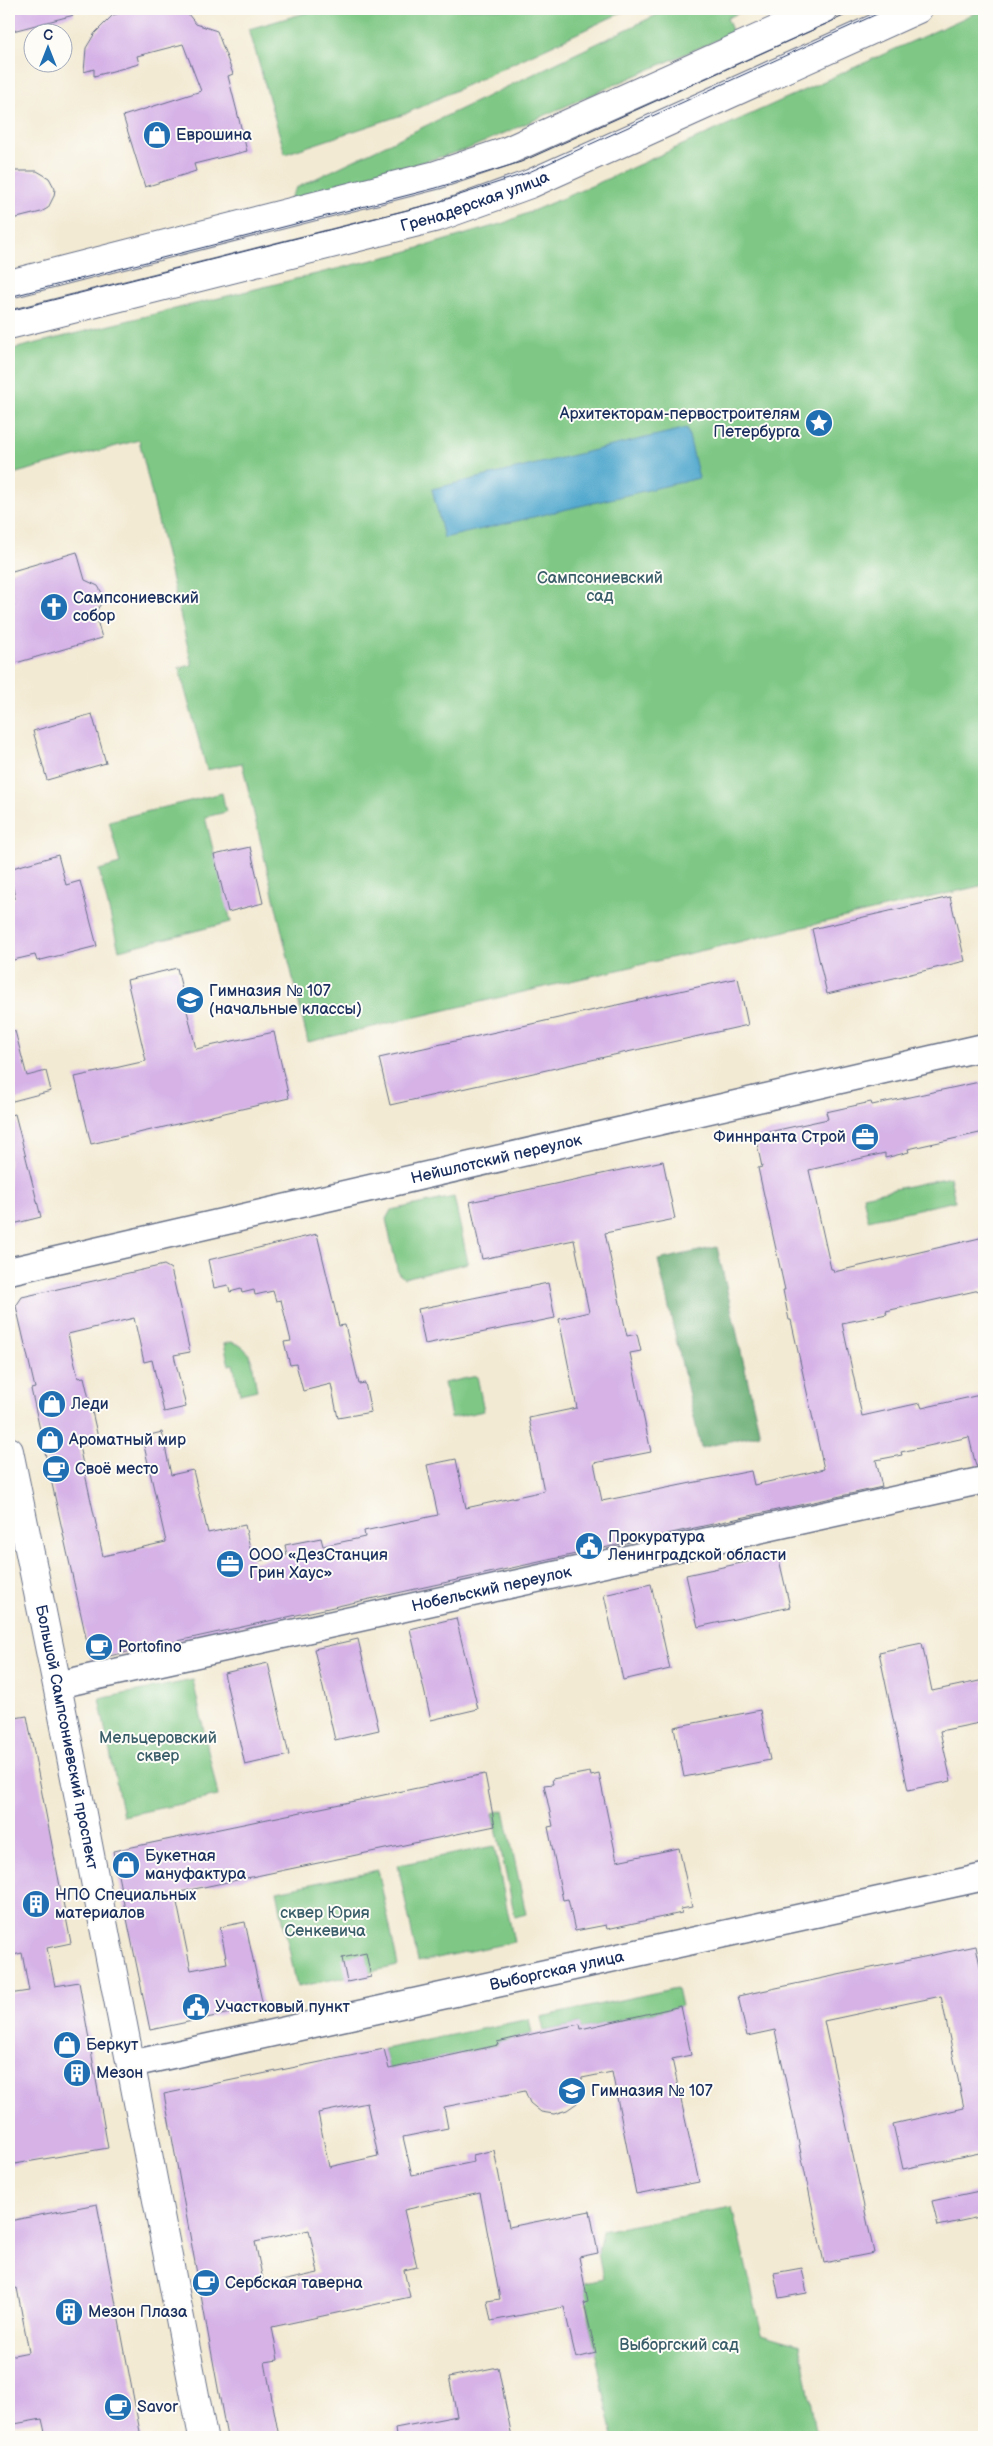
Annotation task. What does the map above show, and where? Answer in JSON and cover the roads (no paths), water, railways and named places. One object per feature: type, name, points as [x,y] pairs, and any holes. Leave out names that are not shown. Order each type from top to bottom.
[{"type":"street","points":[[9,284],[436,175],[507,151],[824,9]]},
{"type":"street","name":"Гренадерская улица","points":[[9,325],[438,217],[530,184],[918,9]]},
{"type":"street","name":"Нейшлотский переулок","points":[[9,1271],[984,1047]]},
{"type":"street","name":"Большой Сампсониевский проспект","points":[[9,1451],[57,1685],[203,2437]]},
{"type":"street","name":"Нобельский переулок","points":[[57,1685],[984,1480]]},
{"type":"street","name":"Выборгская улица","points":[[130,2064],[984,1877]]},
{"type":"water","points":[[687,428],[699,478],[444,538],[432,489]]},
{"type":"tram line","points":[[9,297],[436,188],[521,162],[859,9]]},
{"type":"tram line","points":[[9,311],[435,203],[527,173],[888,9]]},
{"type":"place","name":"Еврошина","points":[[157,135]]},
{"type":"place","name":"Архитекторам-первостроителям Петербурга","points":[[819,423]]},
{"type":"place","name":"Сампсониевский собор","points":[[54,607]]},
{"type":"place","name":"Гимназия № 107 (начальные классы)","points":[[190,1000]]},
{"type":"place","name":"Финнранта Строй","points":[[865,1137]]},
{"type":"place","name":"Леди","points":[[52,1404]]},
{"type":"place","name":"Ароматный мир","points":[[50,1440]]},
{"type":"place","name":"Своё место","points":[[56,1469]]},
{"type":"place","name":"Прокуратура Ленинградской области","points":[[589,1546]]},
{"type":"place","name":"ООО «ДезСтанция Грин Хаус»","points":[[230,1564]]},
{"type":"place","name":"Portofino","points":[[99,1647]]},
{"type":"place","name":"Букетная мануфактура","points":[[126,1865]]},
{"type":"place","name":"НПО Специальных материалов","points":[[36,1904]]},
{"type":"place","name":"Участковый пункт","points":[[196,2007]]},
{"type":"place","name":"Беркут","points":[[67,2045]]},
{"type":"place","name":"Мезон","points":[[77,2073]]},
{"type":"place","name":"Гимназия № 107","points":[[572,2091]]},
{"type":"place","name":"Сербская таверна","points":[[206,2283]]},
{"type":"place","name":"Мезон Плаза","points":[[69,2312]]},
{"type":"place","name":"Savor","points":[[118,2407]]},
{"type":"park label","name":"Сампсониевский сад","points":[[600,587]]},
{"type":"park label","name":"Мельцеровский сквер","points":[[158,1747]]},
{"type":"park label","name":"сквер Юрия Сенкевича","points":[[325,1922]]},
{"type":"park label","name":"Выборгский сад","points":[[679,2345]]}]
